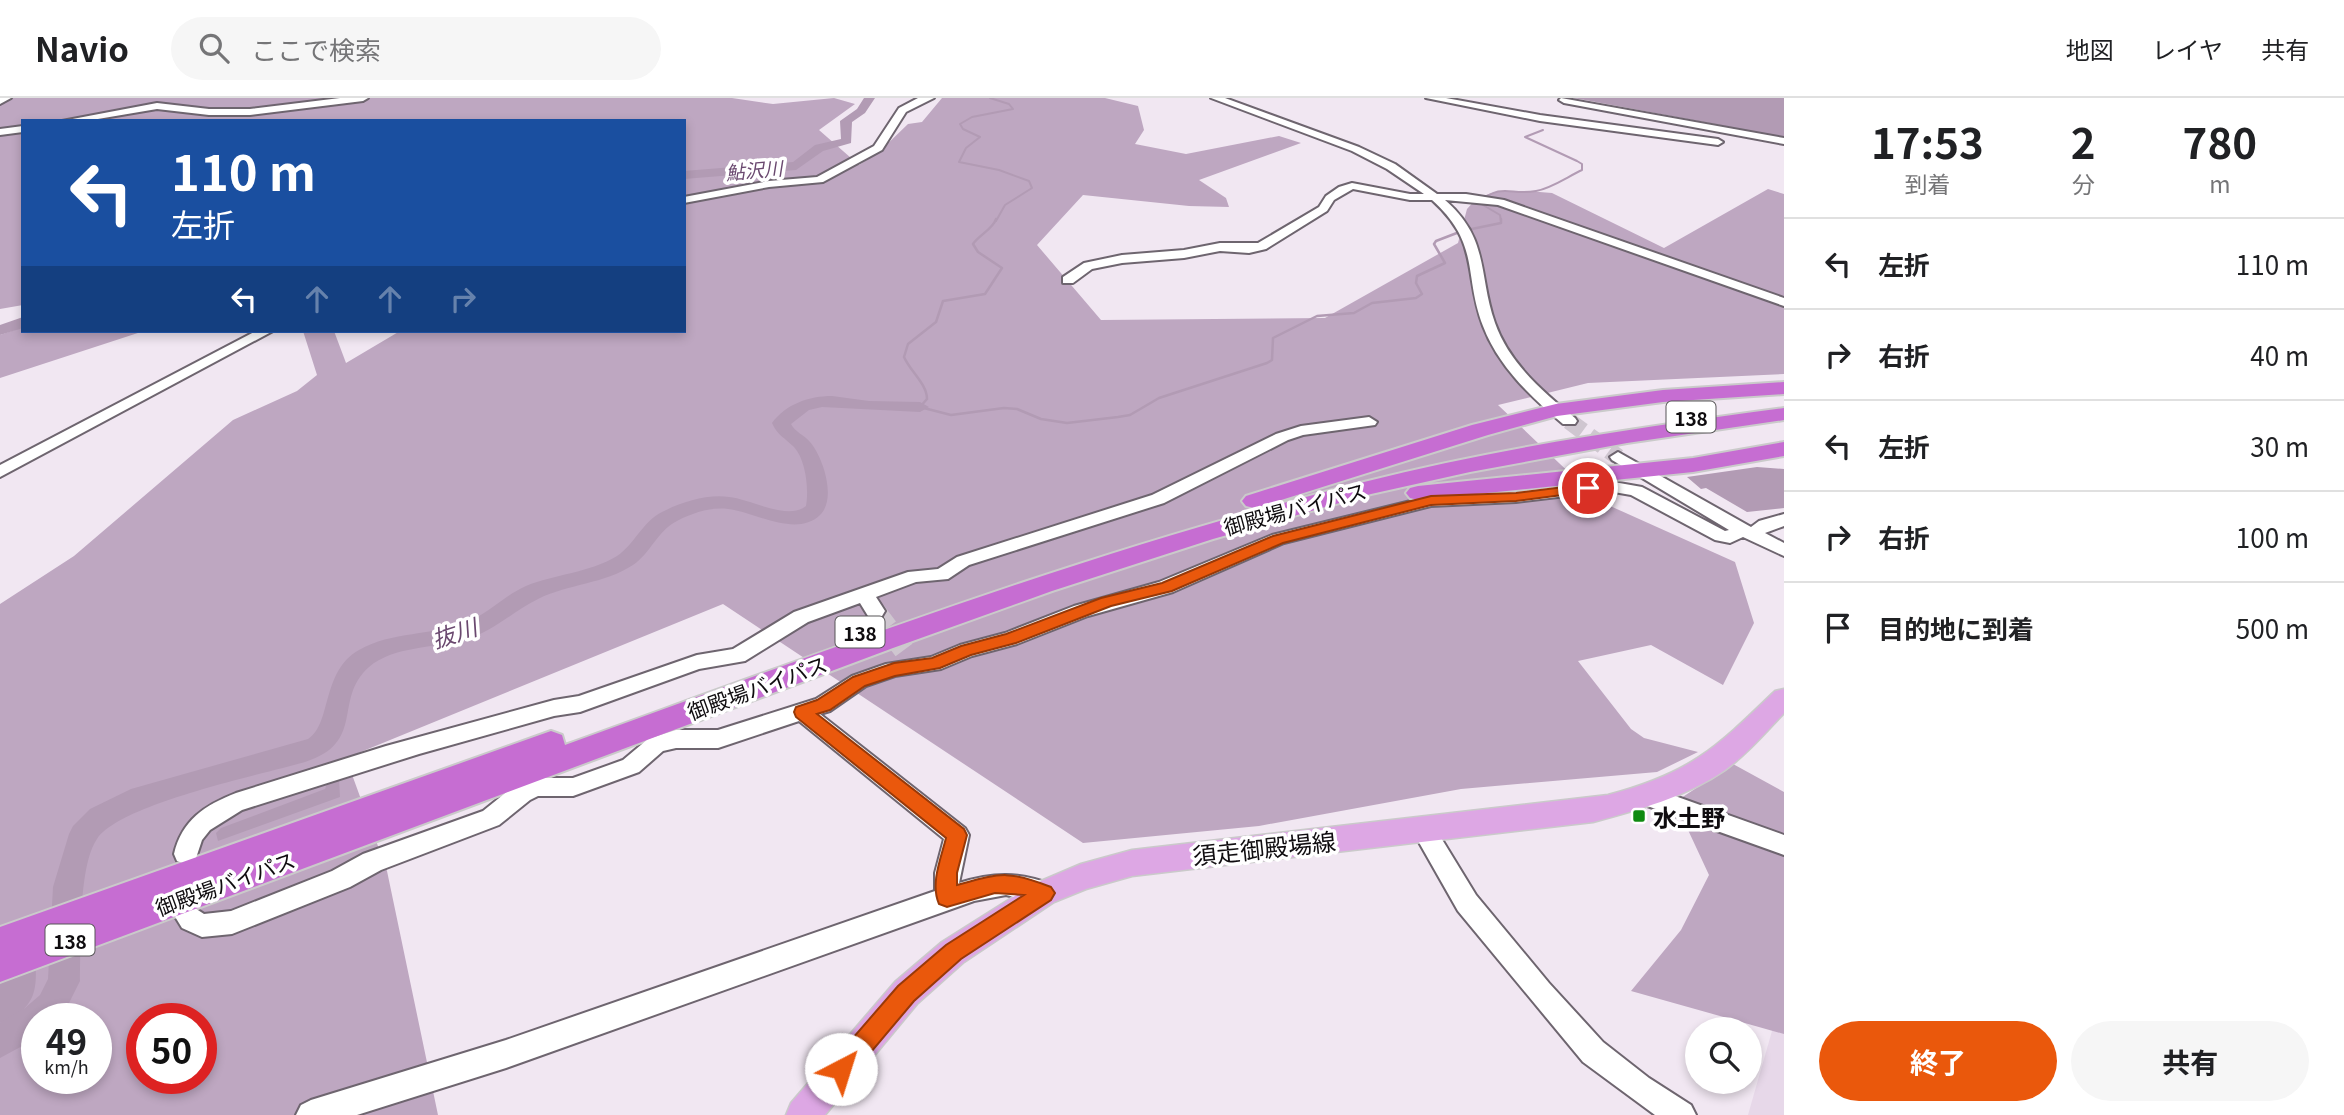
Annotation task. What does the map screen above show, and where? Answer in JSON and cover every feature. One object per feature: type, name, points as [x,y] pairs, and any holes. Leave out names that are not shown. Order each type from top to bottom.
[{"type":"highway","points":[[1160,532],[1335,474],[1480,430],[1663,396],[1784,388]]},
{"type":"highway","name":"138","points":[[1609,442],[1784,404]]},
{"type":"highway","name":"138","points":[[1609,442],[1784,414]]},
{"type":"highway","name":"御殿場バイパス","points":[[0,965],[140,904],[952,599],[1160,532],[1359,478],[1609,442]]},
{"type":"highway","name":"御殿場バイパス","points":[[0,943],[140,904],[951,616],[1135,554],[1372,487],[1609,442]]},
{"type":"highway","points":[[1135,554],[1287,516],[1400,495],[1537,479],[1642,472],[1784,449]]},
{"type":"main road","name":"須走御殿場線","points":[[803,1115],[906,993],[953,952],[1044,893],[1081,877],[1132,863],[1593,810],[1647,796],[1712,765],[1784,698]]},
{"type":"street","points":[[0,101],[6,98]]},
{"type":"street","points":[[79,119],[157,106],[250,112],[363,98]]},
{"type":"street","points":[[686,200],[769,184],[818,180],[878,148],[902,110],[914,102],[929,98]]},
{"type":"street","points":[[1216,98],[1366,155],[1414,181],[1436,197],[1457,220],[1473,246],[1485,312],[1496,341],[1510,362],[1563,415]]},
{"type":"street","points":[[1431,98],[1604,127],[1718,142]]},
{"type":"street","points":[[1560,99],[1695,137]]},
{"type":"street","points":[[1560,99],[1784,141]]},
{"type":"street","points":[[0,132],[21,129]]},
{"type":"street","points":[[1771,148],[1784,149]]},
{"type":"street","points":[[1068,280],[1088,266],[1122,259],[1184,254],[1220,247],[1249,249],[1262,246],[1323,209],[1330,198],[1343,189],[1357,186],[1410,197],[1477,198],[1513,205],[1784,302]]},
{"type":"street","points":[[0,472],[262,333]]},
{"type":"street","points":[[186,854],[188,839],[196,828],[208,817],[232,805],[366,759],[554,708],[580,704],[697,662],[738,656],[802,617],[870,603],[915,576],[934,577],[950,573],[963,561],[1158,499],[1282,437],[1301,431],[1369,422]]},
{"type":"street","points":[[1609,442],[1642,472],[1784,550]]},
{"type":"street","points":[[187,915],[191,921],[202,926],[216,927],[232,922],[341,879],[372,862],[491,818],[522,793],[537,787],[573,787],[631,766],[656,745],[676,738],[718,739],[824,705],[859,681],[907,658],[934,664],[967,650],[1010,639],[1094,606],[1187,580],[1268,542],[1431,501],[1516,497],[1567,490],[1622,487],[1721,537],[1730,537],[1784,520]]},
{"type":"street","points":[[802,712],[957,835],[947,873],[947,898]]},
{"type":"street","points":[[1647,796],[1784,845]]},
{"type":"street","points":[[1424,830],[1467,903],[1575,1032],[1612,1066],[1681,1115]]},
{"type":"street","points":[[311,1115],[506,1054],[947,898],[995,884],[1019,883],[1044,893]]},
{"type":"shaded area","points":[[5,98],[732,98],[773,104],[834,98],[855,104],[819,130],[859,165],[878,153],[908,124],[922,122],[942,98],[1105,98],[1138,106],[1144,130],[1135,144],[1186,154],[1279,136],[1301,143],[1199,180],[1226,198],[1229,207],[1189,206],[1083,195],[1037,245],[1101,320],[1325,318],[1458,243],[1467,209],[1477,198],[1498,191],[1552,193],[1664,248],[1768,189],[1784,194],[1784,374],[1588,383],[1498,405],[1599,501],[1735,562],[1754,623],[1723,685],[1651,645],[1578,661],[1631,729],[1644,738],[1698,752],[1657,772],[1461,789],[1259,826],[1083,843],[723,604],[346,758],[387,871],[438,1115],[0,1115],[0,604],[74,556],[233,420],[297,391],[317,375],[304,333],[335,333],[346,363],[397,333],[686,333],[686,119],[21,119],[21,305],[0,309],[0,100]]},
{"type":"shaded area","points":[[1572,98],[1784,98],[1784,137],[1585,100]]},
{"type":"shaded area","points":[[21,328],[21,333],[138,333],[0,378],[0,335]]},
{"type":"shaded area","points":[[1757,467],[1784,469],[1784,508],[1747,512],[1706,488],[1701,489],[1687,477]]},
{"type":"shaded area","points":[[1733,764],[1784,792],[1784,1034],[1762,1028],[1762,1017],[1724,1017],[1631,991],[1681,930],[1709,875],[1675,802]]},
{"type":"shaded area","points":[[339,780],[340,797],[218,841],[216,833],[221,828],[325,789],[327,784]]},
{"type":"shaded area","points":[[34,940],[36,979],[31,1000],[28,1003],[21,1003],[21,1010],[0,1023],[0,955]]},
{"type":"shaded area","points":[[1778,1010],[1784,1013],[1784,1115],[1748,1115],[1754,1094],[1762,1094],[1762,1066]]},
{"type":"waterway","name":"鮎沢川","points":[[686,175],[796,166],[819,148],[847,140],[846,121],[861,111],[870,98]]},
{"type":"waterway","points":[[990,98],[1009,104],[1013,109],[972,117],[960,124],[963,129],[980,137],[966,148],[959,162],[999,170],[1029,181],[1032,188],[1005,205],[996,221]]},
{"type":"waterway","points":[[1501,221],[1500,215],[1478,202],[1501,191],[1542,190],[1582,170],[1582,164],[1577,161],[1525,137],[1543,130]]},
{"type":"waterway","points":[[996,219],[973,244],[978,252],[1002,268],[985,294],[943,301],[936,322],[908,344],[904,357],[926,393],[927,399],[920,407],[951,415],[1004,408],[1017,409],[1041,419],[1067,423],[1130,415],[1159,398],[1267,363],[1272,360],[1273,338],[1317,316],[1354,313],[1372,303],[1416,298],[1422,294],[1416,283],[1417,276],[1445,263],[1434,244],[1436,241],[1501,221]]},
{"type":"waterway","name":"鮎沢川","points":[[0,330],[21,323]]},
{"type":"waterway","name":"抜川","points":[[53,1003],[64,981],[68,887],[83,834],[100,817],[131,800],[305,752],[317,746],[332,731],[337,702],[346,679],[355,666],[367,656],[392,646],[475,628],[530,594],[617,565],[637,550],[653,528],[679,512],[703,505],[729,503],[786,517],[808,515],[815,509],[818,496],[812,466],[802,444],[787,433],[781,423],[803,406],[822,401],[869,406],[920,407]]},
{"type":"waterway","name":"抜川","points":[[0,1042],[21,1029]]},
{"type":"tunnel","points":[[1569,421],[1618,457]]},
{"type":"tunnel","points":[[875,611],[904,650]]},
{"type":"place","name":"水土野","points":[[1639,816]]},
{"type":"route","points":[[841,1069],[906,993],[953,952],[1044,893],[1019,883],[995,884],[947,898],[947,873],[957,835],[912,802],[802,712],[824,705],[859,681],[909,666],[934,664],[967,650],[1010,639],[1107,602],[1187,580],[1278,539],[1431,501],[1516,497],[1588,488]]}]
